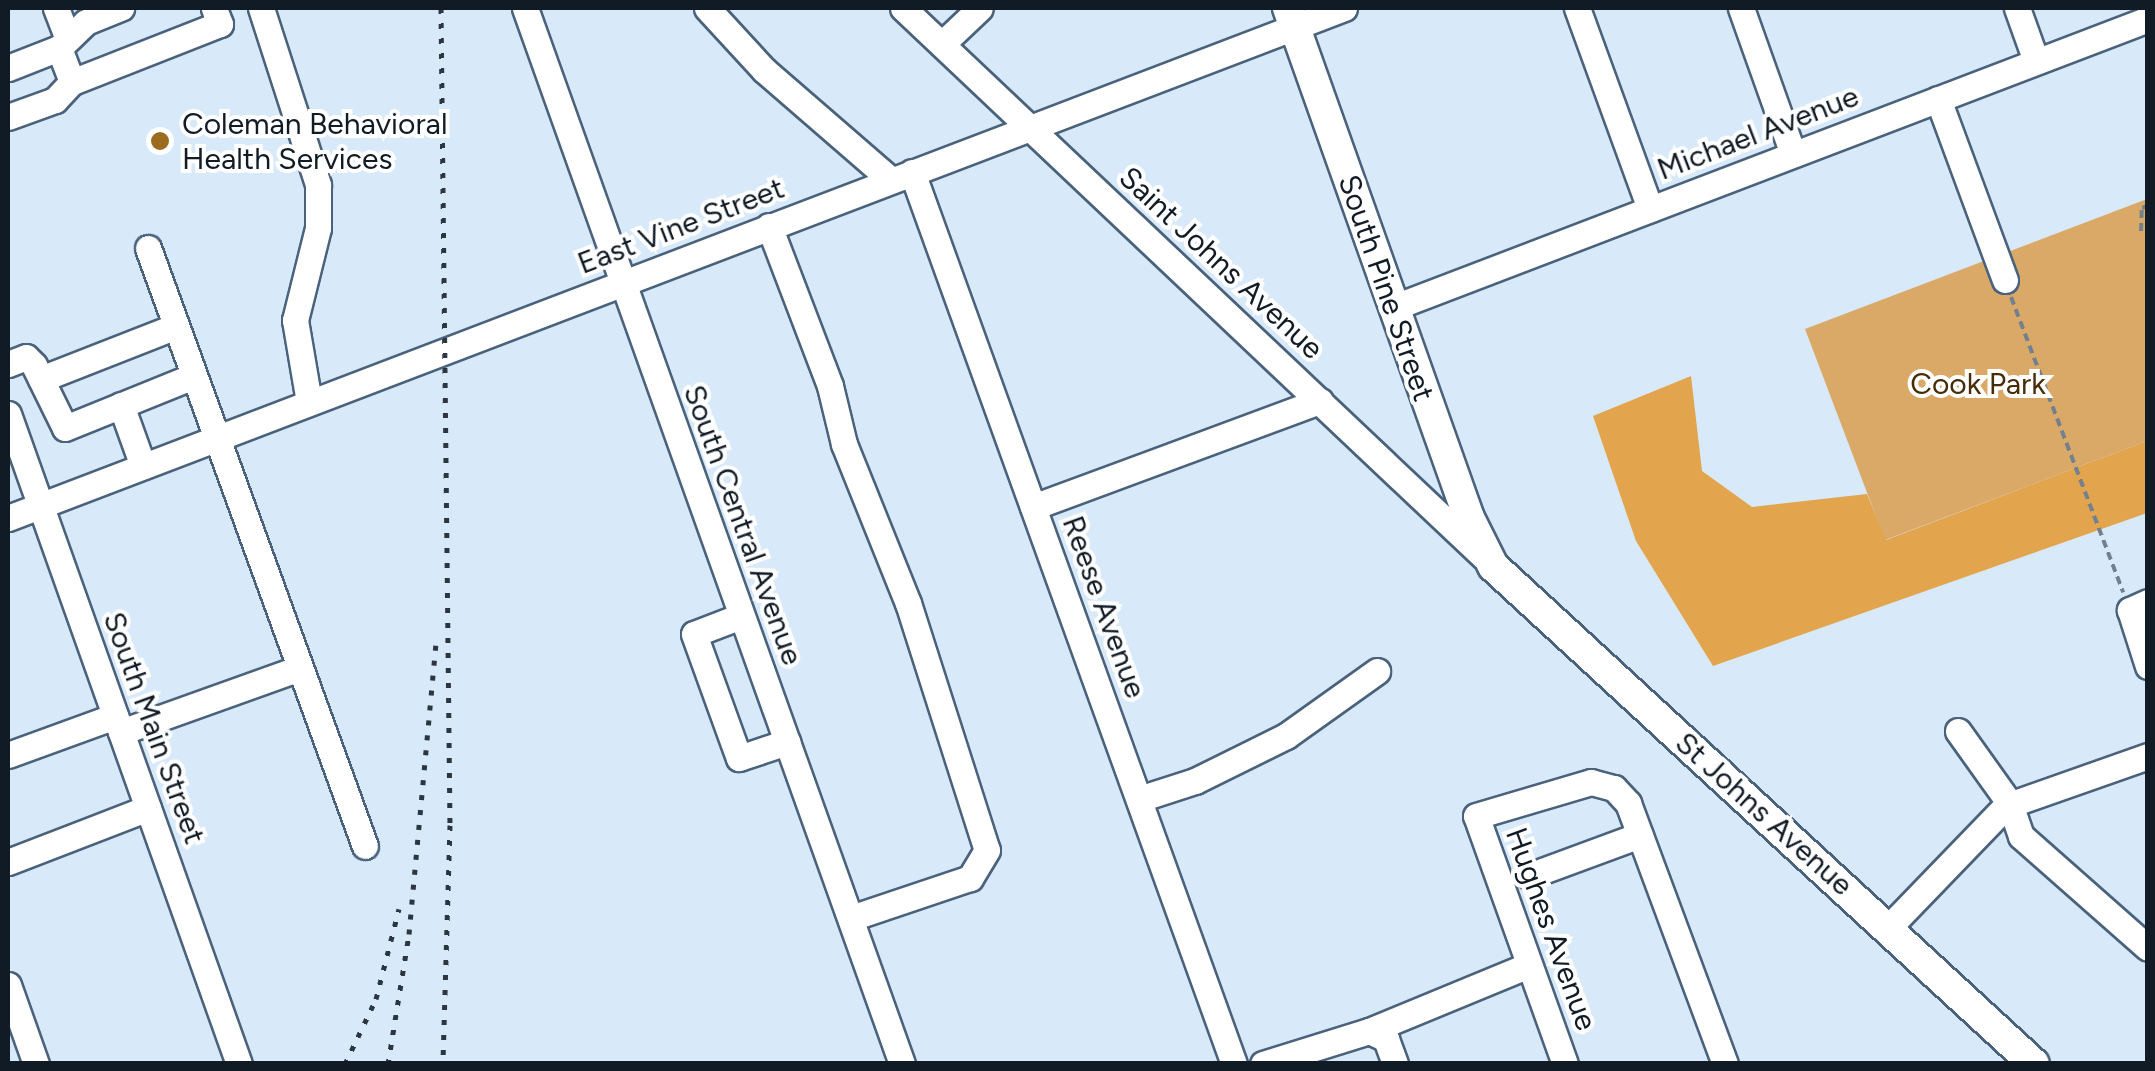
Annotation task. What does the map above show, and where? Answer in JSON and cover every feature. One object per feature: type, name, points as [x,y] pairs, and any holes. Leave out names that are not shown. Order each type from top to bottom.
[{"type":"main road","name":"South Pine Street","points":[[1291,17],[1468,518],[1493,566]]},
{"type":"main road","name":"St Johns Avenue","points":[[1493,566],[2034,1064]]},
{"type":"street","points":[[56,8],[72,82]]},
{"type":"street","points":[[8,68],[121,8]]},
{"type":"street","points":[[8,117],[55,100],[72,82],[220,24],[214,8]]},
{"type":"street","points":[[261,8],[307,133],[318,184],[318,228],[296,320],[310,402]]},
{"type":"street","name":"South Central Avenue","points":[[526,8],[620,284],[902,1064]]},
{"type":"street","points":[[708,8],[764,70],[902,176]]},
{"type":"street","name":"Saint Johns Avenue","points":[[903,8],[1493,566]]},
{"type":"street","points":[[942,44],[980,8]]},
{"type":"street","name":"East Vine Street","points":[[8,518],[1030,127],[1291,17],[1344,8]]},
{"type":"street","points":[[1577,8],[1650,209]]},
{"type":"street","points":[[1741,8],[1793,154]]},
{"type":"street","points":[[2017,8],[2036,62]]},
{"type":"street","name":"Michael Avenue","points":[[1392,308],[2148,19]]},
{"type":"street","points":[[1938,99],[2005,280]]},
{"type":"street","name":"Reese Avenue","points":[[902,176],[1033,508],[1234,1064]]},
{"type":"street","points":[[769,226],[830,386],[844,444],[908,603],[988,850],[970,878],[850,918]]},
{"type":"street","points":[[148,248],[365,846]]},
{"type":"street","points":[[40,378],[176,326]]},
{"type":"street","points":[[8,364],[26,358],[65,428],[194,376]]},
{"type":"street","points":[[1033,508],[1320,401]]},
{"type":"street","points":[[121,405],[143,466]]},
{"type":"street","name":"South Main Street","points":[[8,414],[239,1064]]},
{"type":"street","points":[[2139,606],[2148,666]]},
{"type":"street","points":[[741,616],[694,634],[732,740],[739,758],[787,742]]},
{"type":"street","points":[[8,755],[300,668]]},
{"type":"street","points":[[1138,800],[1286,736],[1377,670]]},
{"type":"street","points":[[1958,731],[2010,804],[2021,836],[2148,948]]},
{"type":"street","points":[[1889,928],[2010,804],[2148,756]]},
{"type":"street","name":"Hughes Avenue","points":[[1565,1064],[1476,816],[1580,783],[1602,783],[1628,803],[1640,835]]},
{"type":"street","points":[[8,862],[148,808]]},
{"type":"street","points":[[1530,876],[1640,835],[1725,1064]]},
{"type":"street","points":[[1263,1064],[1369,1031],[1529,964]]},
{"type":"street","points":[[8,985],[36,1064]]},
{"type":"street","points":[[1369,1031],[1386,1039],[1396,1064]]},
{"type":"path","points":[[2140,231],[2148,206]]},
{"type":"path","points":[[2005,280],[2139,606]]},
{"type":"green space","name":"Cook Park","points":[[2147,199],[2147,441],[1885,540],[1805,329]]},
{"type":"shaded area","points":[[1691,376],[1702,471],[1752,507],[1867,494],[1886,540],[2147,441],[2147,513],[1713,666],[1636,541],[1593,416]]},
{"type":"railway","points":[[441,8],[450,825],[443,1064]]},
{"type":"railway","points":[[388,1064],[409,934],[436,642]]},
{"type":"railway","points":[[345,1064],[376,999],[399,909]]},
{"type":"place","name":"Coleman Behavioral Health Services","points":[[160,141]]}]
